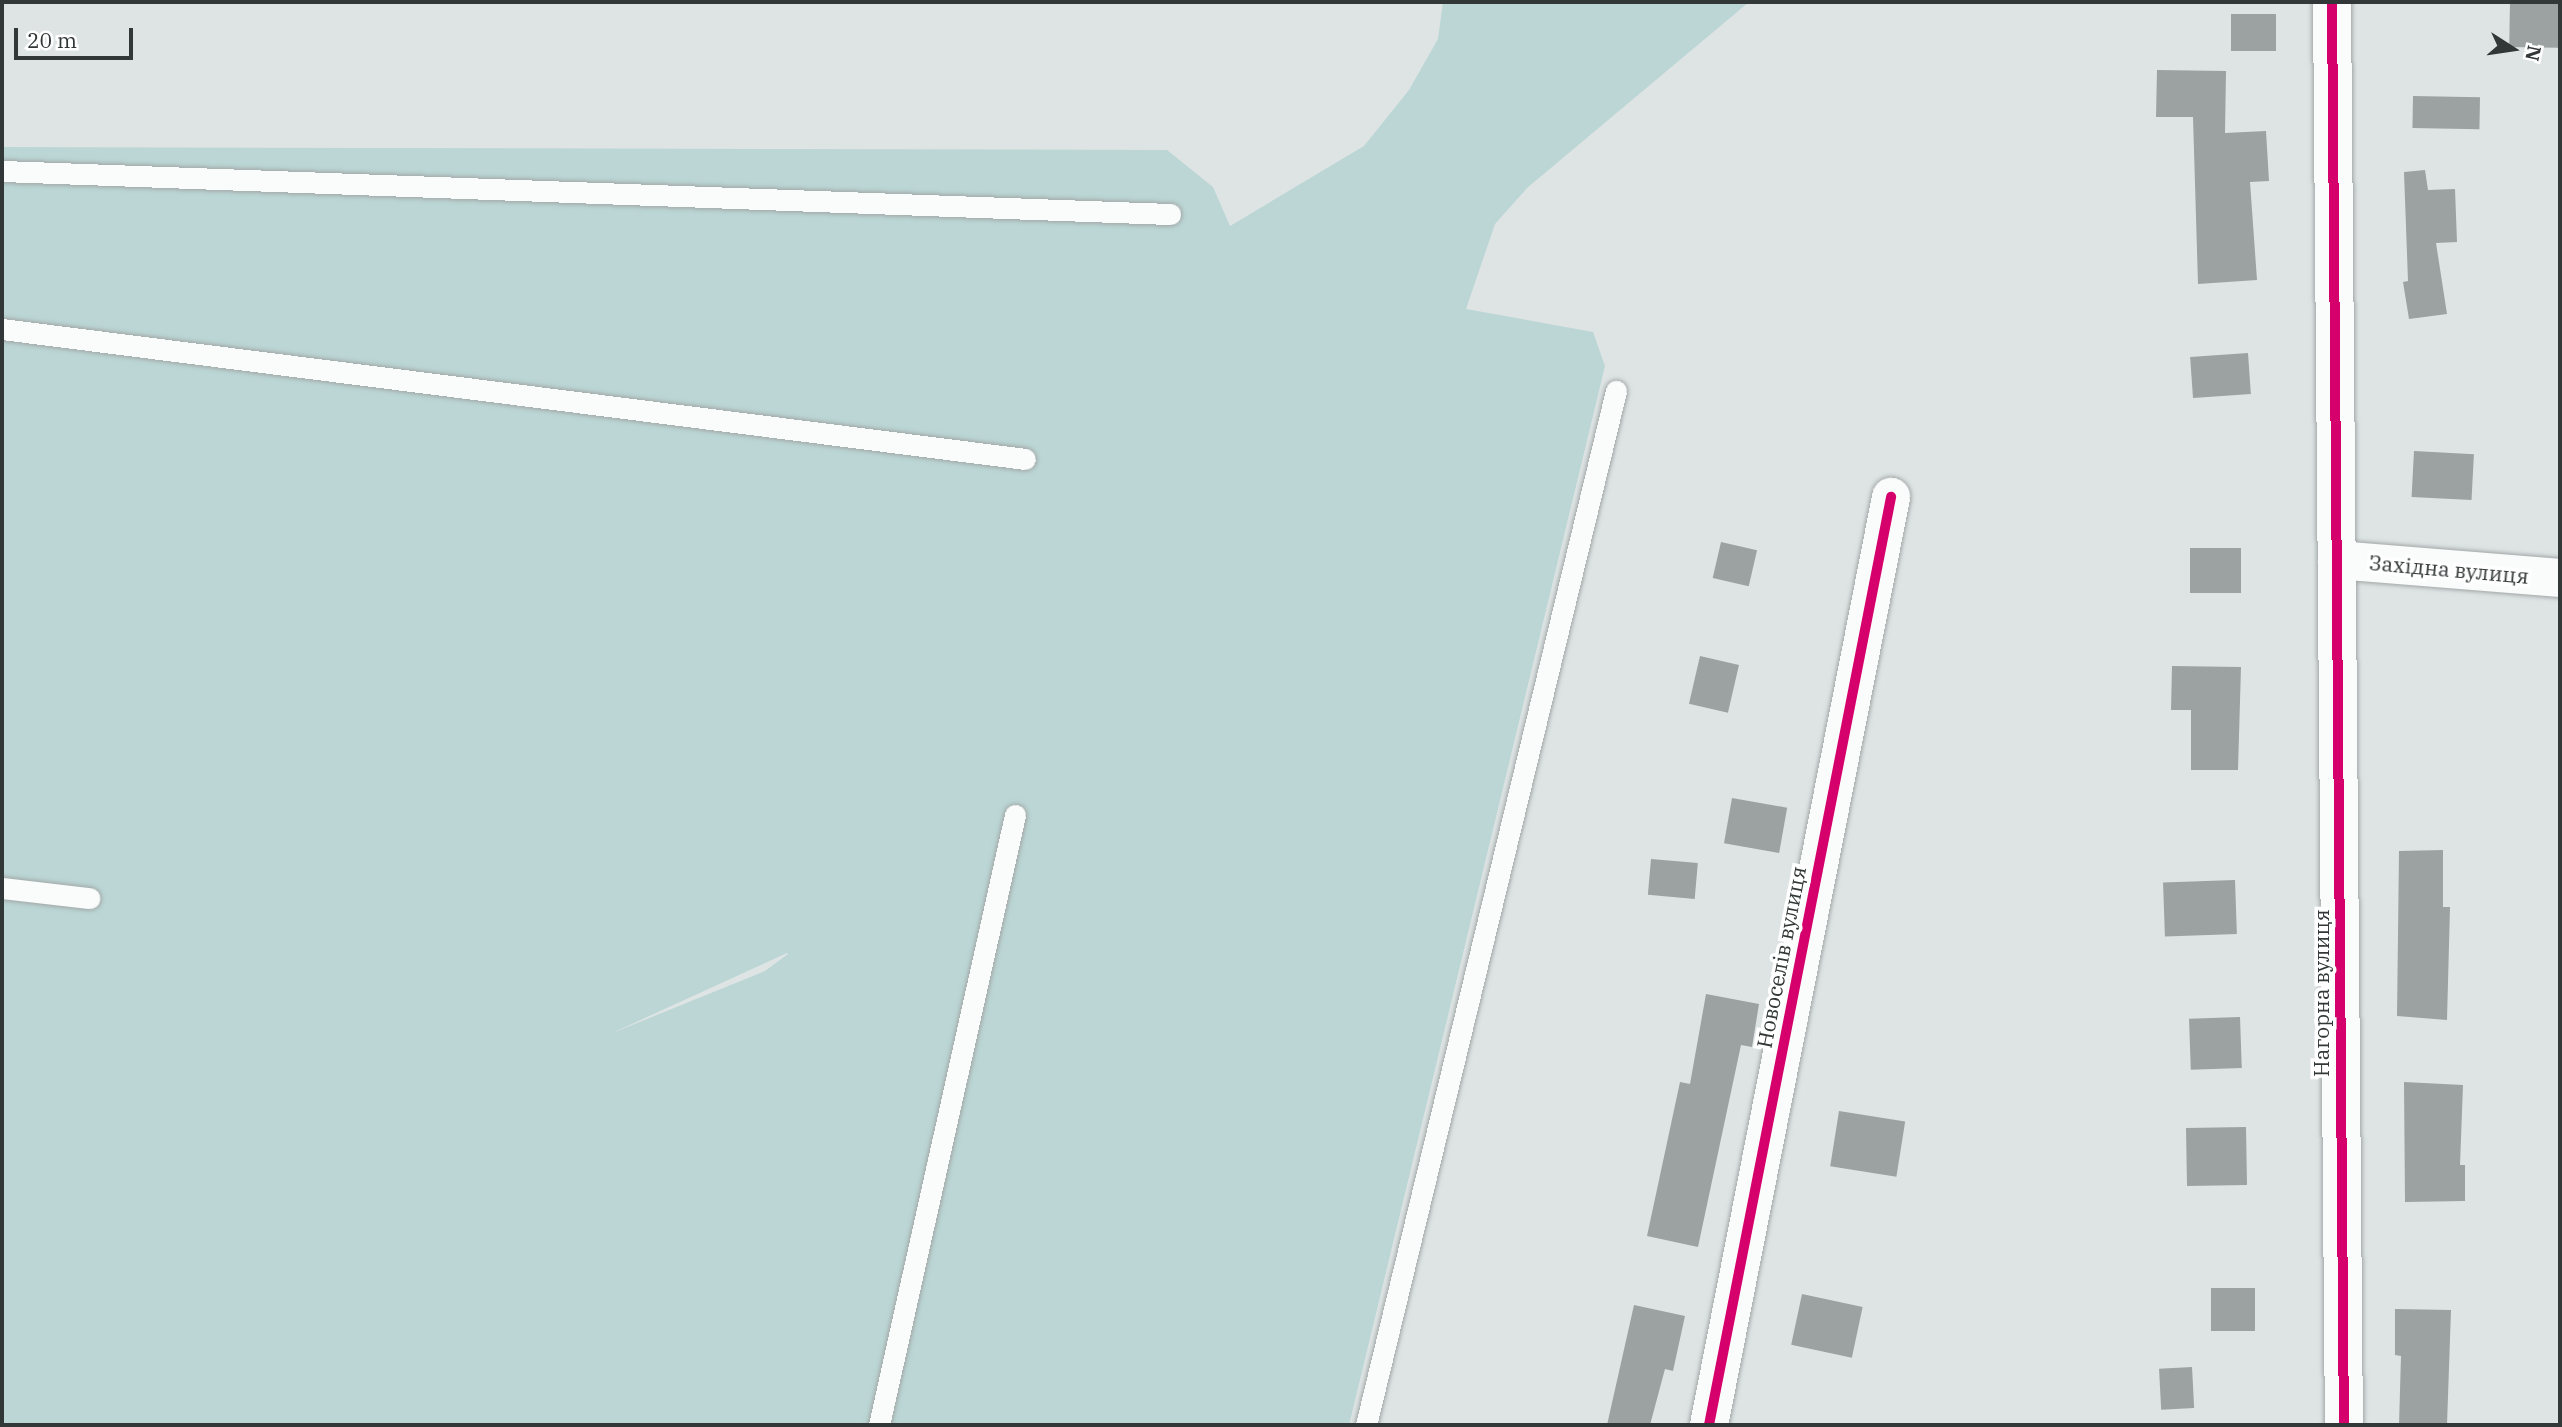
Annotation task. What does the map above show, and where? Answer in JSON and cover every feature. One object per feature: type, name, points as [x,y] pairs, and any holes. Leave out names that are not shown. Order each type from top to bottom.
[{"type":"street","name":"Нагорна вулиця","points":[[2332,2],[2344,1425]]},
{"type":"street","name":"Новоселів вулиця","points":[[1709,1425],[1891,496]]},
{"type":"street","name":"Західна вулиця","points":[[2337,560],[2560,578]]},
{"type":"lane","points":[[2,171],[1170,214]]},
{"type":"lane","points":[[2,329],[1025,459]]},
{"type":"lane","points":[[1366,1425],[1616,391]]},
{"type":"lane","points":[[879,1425],[1015,816]]},
{"type":"lane","points":[[2,888],[89,898]]},
{"type":"shaded area","points":[[1443,2],[1749,2],[1527,188],[1495,224],[1466,309],[1593,332],[1605,366],[1349,1425],[2,1425],[2,147],[1167,150],[1213,187],[1230,226],[1364,146],[1409,90],[1438,39]],"holes":[[[788,954],[765,971],[610,1034]]]},
{"type":"building","points":[[2510,2],[2560,3],[2559,48],[2509,47]]},
{"type":"building","points":[[2231,14],[2276,14],[2276,51],[2231,51]]},
{"type":"building","points":[[2157,70],[2226,71],[2225,133],[2266,131],[2269,181],[2250,182],[2257,280],[2198,284],[2193,117],[2156,117]]},
{"type":"building","points":[[2413,96],[2480,97],[2479,129],[2412,128]]},
{"type":"building","points":[[2425,170],[2428,190],[2455,189],[2457,242],[2436,243],[2447,314],[2409,319],[2403,282],[2408,281],[2404,172]]},
{"type":"building","points":[[2248,353],[2251,394],[2193,398],[2190,357]]},
{"type":"building","points":[[2414,451],[2474,454],[2472,500],[2412,497]]},
{"type":"building","points":[[1721,542],[1757,550],[1749,586],[1713,578]]},
{"type":"building","points":[[2190,548],[2241,548],[2241,593],[2190,593]]},
{"type":"building","points":[[1700,656],[1739,665],[1728,713],[1689,704]]},
{"type":"building","points":[[2172,666],[2241,667],[2238,770],[2191,770],[2191,710],[2171,710]]},
{"type":"building","points":[[1732,798],[1787,808],[1779,853],[1724,843]]},
{"type":"building","points":[[2443,850],[2443,907],[2450,907],[2447,1020],[2397,1016],[2399,851]]},
{"type":"building","points":[[1651,859],[1698,863],[1695,899],[1648,895]]},
{"type":"building","points":[[2235,880],[2237,934],[2165,936],[2163,883]]},
{"type":"building","points":[[1706,994],[1759,1004],[1752,1047],[1741,1045],[1698,1247],[1647,1236],[1680,1082],[1690,1084]]},
{"type":"building","points":[[2240,1017],[2242,1068],[2191,1070],[2189,1019]]},
{"type":"building","points":[[2404,1082],[2463,1085],[2460,1165],[2465,1165],[2465,1201],[2405,1202]]},
{"type":"building","points":[[1839,1111],[1905,1121],[1896,1177],[1830,1166]]},
{"type":"building","points":[[2246,1127],[2247,1185],[2187,1186],[2186,1128]]},
{"type":"building","points":[[2211,1288],[2255,1288],[2255,1331],[2211,1331]]},
{"type":"building","points":[[1802,1294],[1863,1307],[1852,1358],[1791,1345]]},
{"type":"building","points":[[1634,1305],[1685,1316],[1673,1371],[1665,1369],[1650,1425],[1607,1425]]},
{"type":"building","points":[[2395,1309],[2451,1310],[2447,1425],[2399,1425],[2401,1356],[2395,1355]]},
{"type":"building","points":[[2192,1367],[2194,1408],[2161,1410],[2159,1369]]},
{"type":"cycle path","points":[[2332,2],[2344,1425]]},
{"type":"cycle path","points":[[1709,1425],[1891,497]]}]
